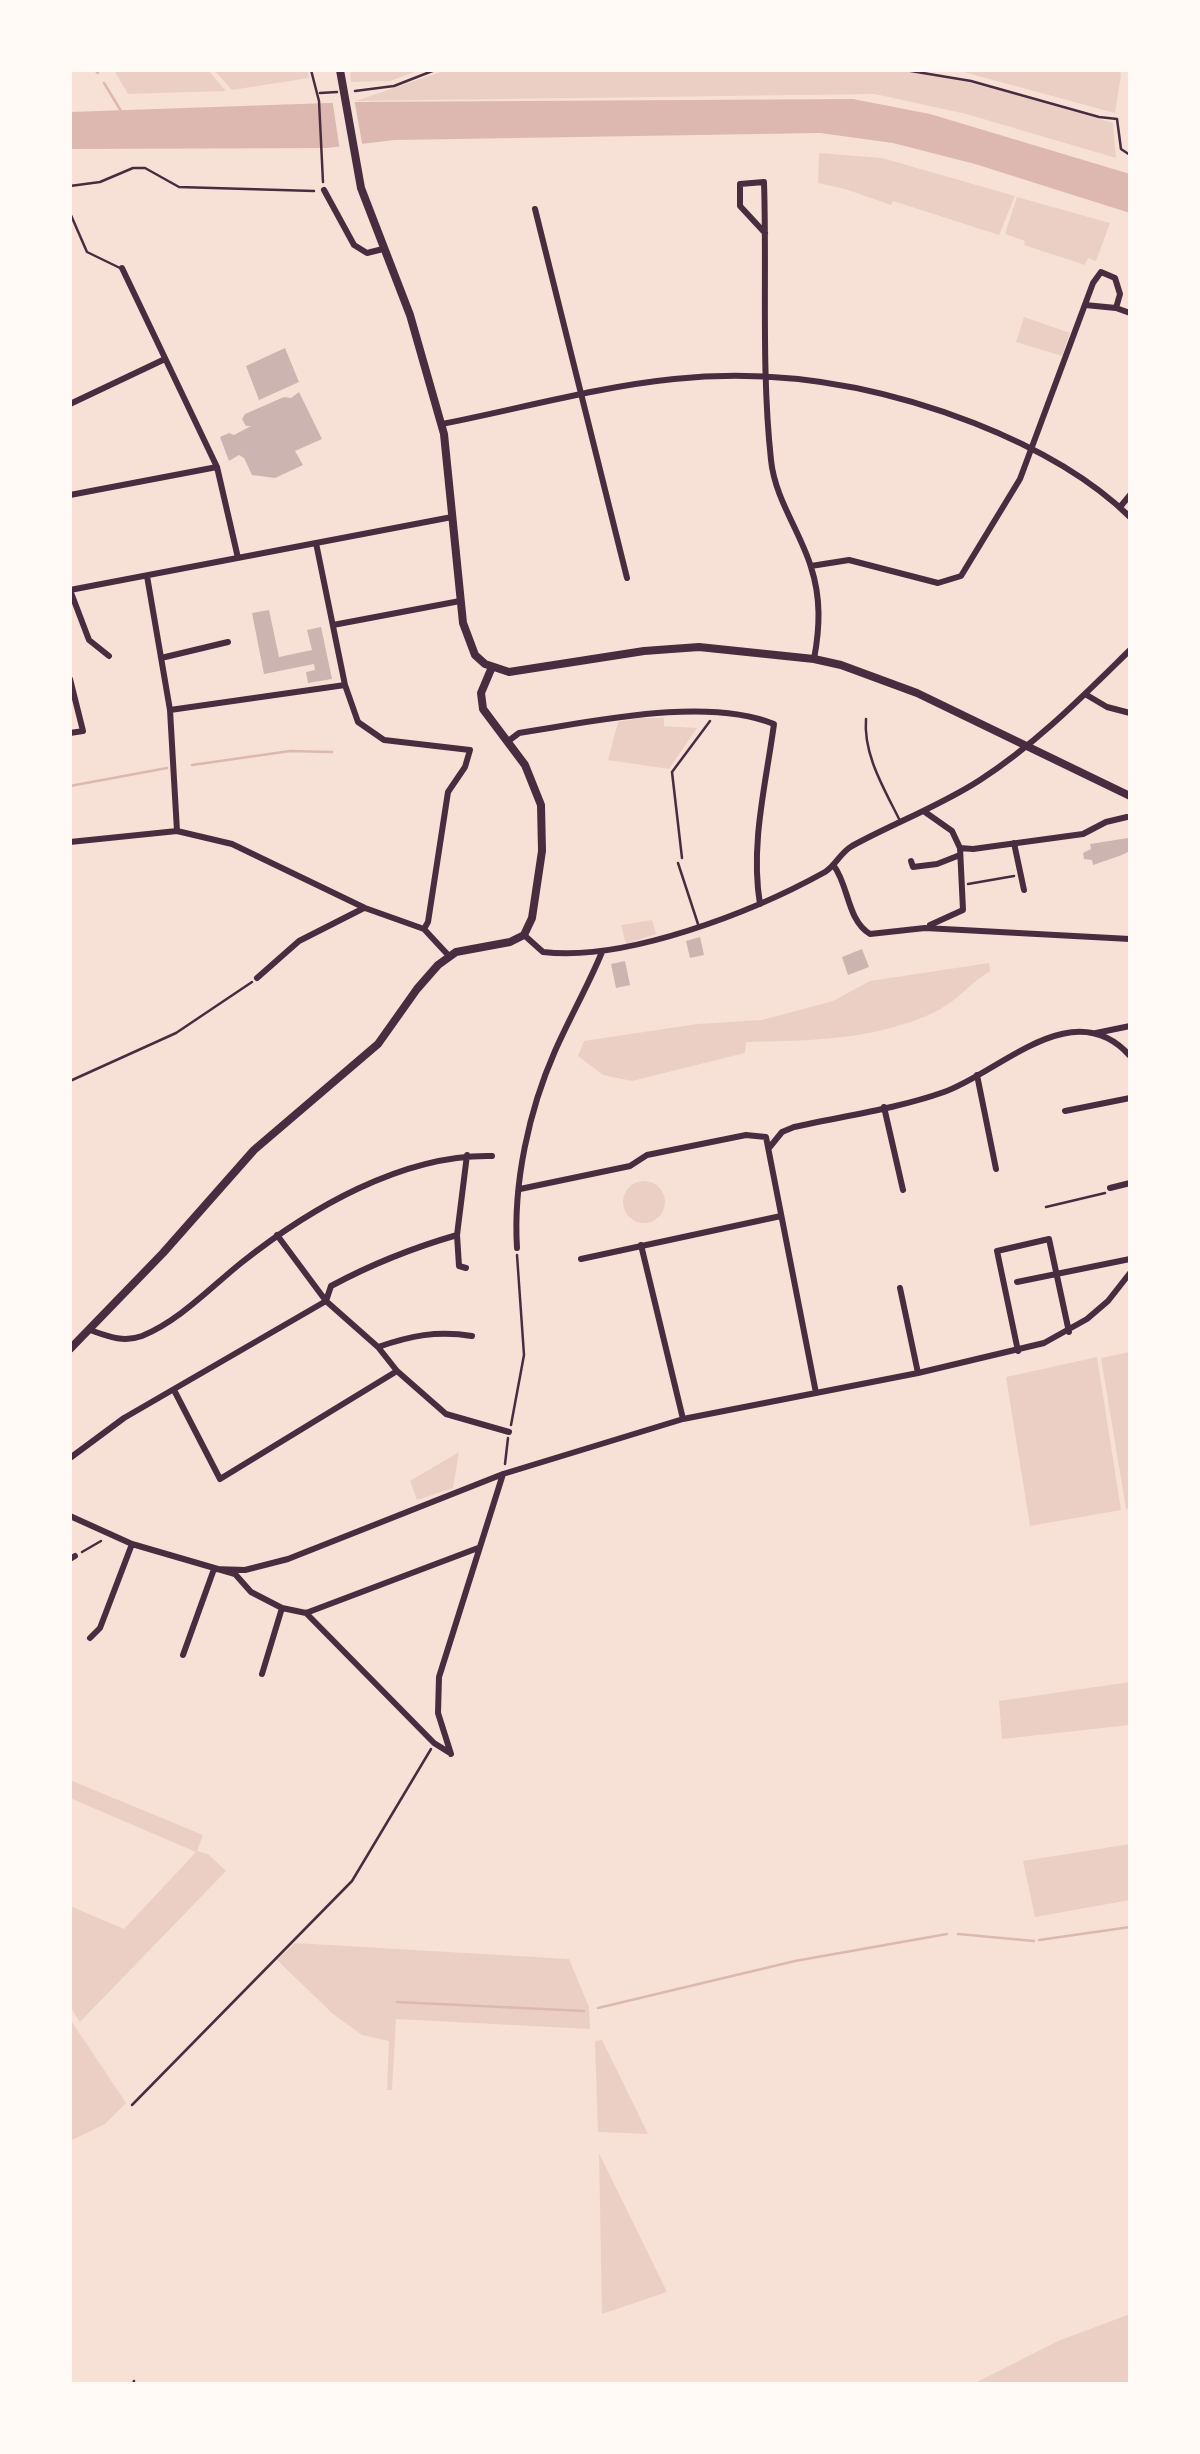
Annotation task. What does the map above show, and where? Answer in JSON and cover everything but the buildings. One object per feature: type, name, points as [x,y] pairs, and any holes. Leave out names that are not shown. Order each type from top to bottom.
[{"type":"street","points":[[340,70],[353,153],[383,249],[410,315],[442,424],[460,602],[471,649],[480,660],[510,672],[699,647],[814,658],[917,693],[1130,796]]},
{"type":"street","points":[[765,233],[740,206],[740,184],[764,182],[771,464],[788,518],[811,566],[820,628],[814,658]]},
{"type":"street","points":[[324,190],[354,246],[367,253],[383,249]]},
{"type":"street","points":[[535,209],[627,578]]},
{"type":"street","points":[[122,268],[217,468],[238,558]]},
{"type":"street","points":[[811,566],[849,560],[938,582],[962,576],[1020,479],[1100,272],[1110,274],[1119,284],[1116,308]]},
{"type":"street","points":[[1085,305],[1116,308],[1130,314]]},
{"type":"street","points":[[70,404],[164,360]]},
{"type":"street","points":[[442,424],[677,379],[767,376],[861,387],[943,411],[1032,447],[1130,517]]},
{"type":"street","points":[[70,495],[217,468]]},
{"type":"street","points":[[1120,507],[1130,495]]},
{"type":"street","points":[[109,656],[89,640],[70,589],[452,517]]},
{"type":"street","points":[[316,543],[345,685],[361,726],[384,740],[470,750],[465,767],[448,792],[424,929]]},
{"type":"street","points":[[147,576],[170,710],[177,831]]},
{"type":"street","points":[[333,625],[460,602]]},
{"type":"street","points":[[161,658],[228,642]]},
{"type":"street","points":[[524,934],[543,952],[602,952],[632,947],[760,904],[834,866],[847,849],[980,780],[1028,746],[1130,650]]},
{"type":"street","points":[[70,1349],[163,1253],[254,1150],[378,1044],[416,989],[449,956],[510,942],[524,934],[532,918],[543,824],[536,786],[481,702],[492,668]]},
{"type":"street","points":[[70,680],[83,732],[70,733]]},
{"type":"street","points":[[170,710],[345,685]]},
{"type":"street","points":[[1085,694],[1130,714]]},
{"type":"street","points":[[507,742],[519,733],[635,715],[753,715],[774,724],[756,853],[760,904]]},
{"type":"street","points":[[924,812],[952,830],[960,852],[964,910],[925,928]]},
{"type":"street","points":[[911,861],[912,867],[937,864],[960,852],[1083,834],[1127,817]]},
{"type":"street","points":[[70,842],[177,831],[232,844],[365,908],[424,929],[449,956]]},
{"type":"street","points":[[1014,844],[1024,890]]},
{"type":"street","points":[[834,866],[863,930],[877,936],[925,928],[1130,938]]},
{"type":"street","points":[[258,978],[299,942],[365,908]]},
{"type":"street","points":[[517,1248],[515,1224],[525,1148],[541,1091],[602,952]]},
{"type":"street","points":[[768,1150],[782,1132],[794,1127],[949,1090],[1032,1042],[1130,1026]]},
{"type":"street","points":[[1094,1033],[1130,1056]]},
{"type":"street","points":[[977,1075],[996,1169]]},
{"type":"street","points":[[1066,1111],[1130,1098]]},
{"type":"street","points":[[884,1107],[903,1190]]},
{"type":"street","points":[[520,1189],[630,1166],[647,1155],[746,1135],[766,1136],[816,1393]]},
{"type":"street","points":[[90,1330],[117,1340],[139,1337],[164,1324],[277,1235],[356,1190],[412,1168],[467,1155],[492,1156]]},
{"type":"street","points":[[466,1268],[459,1266],[457,1235],[467,1155]]},
{"type":"street","points":[[1110,1188],[1130,1184]]},
{"type":"street","points":[[580,1259],[781,1216]]},
{"type":"street","points":[[277,1235],[326,1301],[446,1414],[508,1432]]},
{"type":"street","points":[[70,1458],[124,1418],[326,1301],[331,1286],[408,1248],[457,1235]]},
{"type":"street","points":[[1018,1351],[997,1251],[1049,1239],[1069,1332]]},
{"type":"street","points":[[640,1245],[683,1419]]},
{"type":"street","points":[[1017,1282],[1130,1259]]},
{"type":"street","points":[[214,1569],[244,1570],[288,1558],[503,1474],[683,1419],[1018,1351],[1069,1332],[1108,1302],[1130,1273]]},
{"type":"street","points":[[900,1288],[918,1372]]},
{"type":"street","points":[[378,1347],[411,1336],[447,1332],[472,1336]]},
{"type":"street","points":[[174,1390],[220,1480],[397,1371]]},
{"type":"street","points":[[306,1613],[434,1744],[451,1754],[440,1718],[439,1677],[503,1474]]},
{"type":"street","points":[[70,1516],[132,1544],[235,1574],[251,1592],[282,1608],[306,1613],[478,1548]]},
{"type":"street","points":[[90,1638],[100,1628],[132,1544]]},
{"type":"street","points":[[183,1656],[214,1569]]},
{"type":"street","points":[[262,1674],[282,1608]]},
{"type":"street","points":[[427,1736],[440,1718]]},
{"type":"lane","points":[[70,213],[88,252],[122,268]]},
{"type":"lane","points":[[866,719],[865,732],[877,774],[901,822]]},
{"type":"lane","points":[[678,863],[699,925]]},
{"type":"path","points":[[70,186],[100,182],[133,168],[145,168],[179,187],[324,190],[318,93],[311,70]]},
{"type":"path","points":[[318,93],[378,90],[434,70]]},
{"type":"path","points":[[905,70],[948,75],[1099,117],[1117,118],[1121,149],[1130,155]]},
{"type":"path","points":[[678,863],[684,856],[672,772],[716,714]]},
{"type":"path","points":[[962,884],[1020,874]]},
{"type":"path","points":[[70,1081],[176,1034],[258,978]]},
{"type":"path","points":[[1046,1208],[1102,1196],[1110,1188]]},
{"type":"path","points":[[503,1474],[524,1355],[517,1248]]},
{"type":"path","points":[[72,1558],[110,1535]]},
{"type":"path","points":[[132,2105],[352,1881],[434,1744]]},
{"type":"shaded area","points":[[114,70],[208,70],[226,91],[128,94]]},
{"type":"shaded area","points":[[214,70],[308,70],[309,78],[232,90]]},
{"type":"shaded area","points":[[350,70],[420,70],[390,81],[351,82]]},
{"type":"shaded area","points":[[446,70],[915,72],[982,85],[1113,123],[1116,158],[966,114],[875,94],[356,101]]},
{"type":"shaded area","points":[[956,70],[1120,70],[1121,75],[1115,113]]},
{"type":"shaded area","points":[[853,99],[930,114],[1130,174],[1130,213],[975,164],[893,143],[820,133],[395,140],[327,148],[70,149],[70,112],[357,102]]},
{"type":"shaded area","points":[[819,153],[882,158],[1015,196],[999,235],[893,201],[891,205],[818,183]]},
{"type":"shaded area","points":[[1017,197],[1110,223],[1096,261],[1088,258],[1085,265],[1024,245],[1025,241],[1005,234]]},
{"type":"shaded area","points":[[1024,317],[1070,333],[1062,356],[1016,342]]},
{"type":"shaded area","points":[[664,718],[664,726],[697,728],[669,769],[608,760],[618,722]]},
{"type":"shaded area","points":[[652,920],[656,934],[626,944],[621,925]]},
{"type":"shaded area","points":[[989,963],[990,971],[941,1009],[888,1029],[817,1040],[746,1042],[745,1053],[632,1081],[603,1075],[578,1056],[584,1041],[697,1024],[762,1020],[833,1001],[870,981]]},
{"type":"shaded area","points":[[644,1181],[659,1187],[665,1202],[659,1217],[644,1223],[629,1217],[623,1202],[629,1187]]},
{"type":"shaded area","points":[[1130,1352],[1130,1508],[1126,1509],[1101,1358]]},
{"type":"shaded area","points":[[1097,1357],[1121,1510],[1030,1526],[1006,1377]]},
{"type":"shaded area","points":[[459,1452],[453,1488],[417,1500],[410,1481]]},
{"type":"shaded area","points":[[1130,1682],[1130,1725],[1002,1739],[999,1701]]},
{"type":"shaded area","points":[[70,1780],[203,1835],[197,1851],[208,1854],[226,1871],[80,2022],[70,2007],[70,1906],[124,1929],[196,1852],[70,1798]]},
{"type":"shaded area","points":[[1130,1844],[1130,1900],[1035,1917],[1023,1861]]},
{"type":"shaded area","points":[[295,1943],[569,1959],[589,2007],[590,2029],[396,2019],[392,2090],[387,2090],[389,2041],[362,2035],[333,2014],[277,1960]]},
{"type":"shaded area","points":[[70,2019],[126,2103],[105,2124],[70,2141]]},
{"type":"shaded area","points":[[602,2040],[648,2134],[598,2132],[595,2041]]},
{"type":"shaded area","points":[[599,2153],[667,2292],[602,2314]]},
{"type":"shaded area","points":[[1130,2314],[1130,2384],[973,2384],[1058,2341]]},
{"type":"pier","points":[[332,98],[354,98],[363,149],[340,151]]},
{"type":"waterway","points":[[95,70],[98,73]]},
{"type":"waterway","points":[[104,83],[121,111]]},
{"type":"waterway","points":[[192,765],[290,751],[332,752]]},
{"type":"waterway","points":[[70,786],[167,768]]},
{"type":"waterway","points":[[1039,1940],[1130,1927]]},
{"type":"waterway","points":[[598,2008],[795,1961],[947,1934]]},
{"type":"waterway","points":[[958,1934],[1034,1941]]},
{"type":"waterway","points":[[397,2002],[584,2011]]}]
